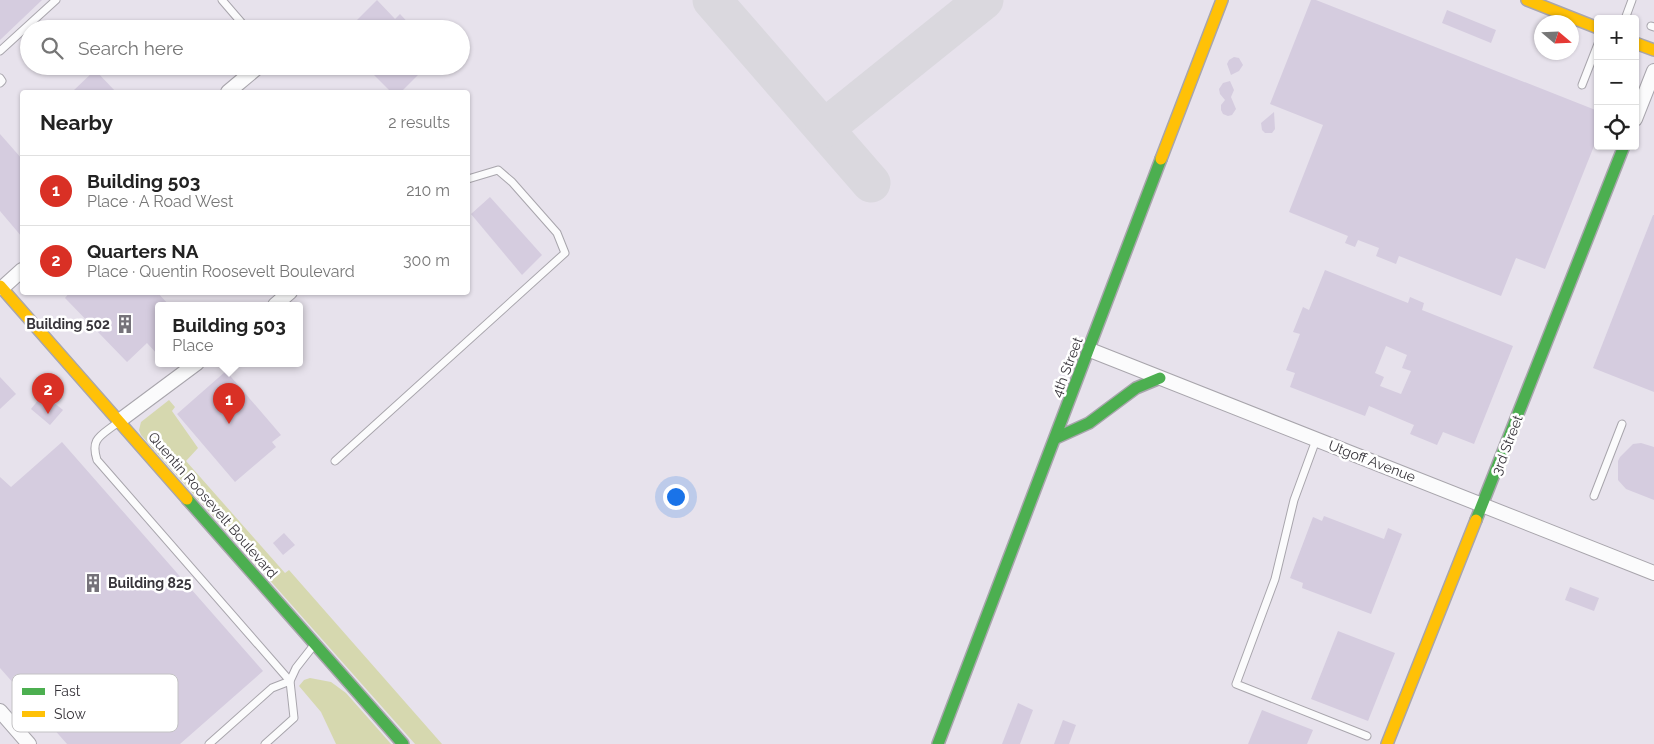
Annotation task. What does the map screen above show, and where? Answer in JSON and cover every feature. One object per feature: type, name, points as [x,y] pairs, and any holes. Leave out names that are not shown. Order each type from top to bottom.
[{"type":"street","points":[[1197,68],[1217,0]]},
{"type":"street","name":"4th Street","points":[[938,744],[1222,0]]},
{"type":"street","points":[[1527,0],[1594,26]]},
{"type":"street","points":[[1197,68],[1231,4]]},
{"type":"street","points":[[1639,44],[1654,50]]},
{"type":"street","points":[[1639,109],[1654,71]]},
{"type":"street","points":[[230,90],[248,75]]},
{"type":"street","name":"3rd Street","points":[[1387,744],[1622,150]]},
{"type":"street","points":[[1,287],[20,272]]},
{"type":"street","name":"Quentin Roosevelt Boulevard","points":[[1,287],[403,744]]},
{"type":"street","name":"Utgoff Avenue","points":[[1090,350],[1654,573]]},
{"type":"street","points":[[119,421],[192,367]]},
{"type":"street","points":[[1056,438],[1089,423],[1136,388],[1160,378]]},
{"type":"street","points":[[0,711],[12,725]]},
{"type":"street","points":[[18,732],[29,744]]},
{"type":"lane","points":[[34,20],[56,0]]},
{"type":"lane","points":[[222,0],[239,20]]},
{"type":"lane","points":[[1626,15],[1632,0]]},
{"type":"lane","points":[[0,51],[20,33]]},
{"type":"lane","points":[[1582,85],[1594,54]]},
{"type":"lane","points":[[0,78],[2,81],[0,83]]},
{"type":"lane","points":[[335,461],[566,253],[557,232],[512,182],[498,170],[470,178]]},
{"type":"lane","points":[[119,421],[96,440],[93,448],[97,460],[290,681]]},
{"type":"lane","points":[[1594,496],[1622,424]]},
{"type":"lane","points":[[1316,440],[1294,500],[1275,580],[1236,684],[1367,736]]},
{"type":"lane","points":[[265,744],[294,718],[290,681],[296,668],[314,644]]},
{"type":"lane","points":[[209,744],[272,688],[290,681]]},
{"type":"green space","points":[[169,400],[175,407],[172,411],[198,448],[186,461],[285,573],[289,570],[442,744],[415,744],[141,435],[139,430],[141,422]]},
{"type":"green space","points":[[310,678],[331,682],[346,693],[391,744],[336,744],[321,712],[299,686],[304,680]]},
{"type":"building","points":[[0,0],[42,0],[20,20],[0,40]]},
{"type":"building","points":[[377,0],[395,19],[400,14],[406,20],[357,20]]},
{"type":"building","points":[[1311,0],[1316,0],[1594,109],[1594,146],[1545,269],[1516,258],[1501,296],[1399,256],[1396,264],[1376,256],[1379,248],[1358,240],[1355,247],[1345,243],[1348,236],[1289,212],[1323,125],[1270,104]]},
{"type":"building","points":[[1447,10],[1496,30],[1491,43],[1442,23]]},
{"type":"building","points":[[1234,57],[1239,58],[1243,65],[1239,71],[1231,75],[1227,64]]},
{"type":"building","points":[[90,75],[100,75],[114,90],[74,90]]},
{"type":"building","points":[[374,75],[418,75],[403,90],[389,90]]},
{"type":"building","points":[[1230,81],[1234,90],[1231,97],[1236,109],[1232,115],[1228,116],[1223,114],[1221,110],[1221,105],[1225,100],[1220,94],[1219,89],[1223,83]]},
{"type":"building","points":[[1274,112],[1275,129],[1272,133],[1265,133],[1262,130],[1261,123]]},
{"type":"building","points":[[0,134],[20,157],[20,235],[0,211]]},
{"type":"building","points":[[490,197],[542,255],[522,275],[471,214]]},
{"type":"building","points":[[1654,215],[1654,392],[1593,368]]},
{"type":"building","points":[[1325,270],[1408,303],[1410,297],[1424,303],[1422,310],[1513,346],[1474,444],[1443,432],[1437,445],[1410,434],[1414,425],[1369,406],[1365,416],[1290,387],[1295,373],[1286,370],[1300,334],[1293,332],[1303,307],[1309,310]],"holes":[[[1386,346],[1407,355],[1402,368],[1411,371],[1401,394],[1380,386],[1384,377],[1375,373]]]},
{"type":"building","name":"Building 502","points":[[68,295],[160,295],[166,302],[155,302],[155,352],[147,343],[127,362],[65,298]]},
{"type":"building","points":[[226,371],[281,435],[272,442],[276,447],[235,482],[177,414]]},
{"type":"building","points":[[0,377],[16,394],[0,409]]},
{"type":"building","points":[[47,389],[57,397],[53,402],[63,410],[50,425],[31,409]]},
{"type":"building","name":"Building 825","points":[[62,442],[263,671],[180,744],[67,744],[56,732],[178,732],[178,674],[12,674],[12,682],[0,668],[0,477],[11,487]]},
{"type":"building","points":[[1641,443],[1654,447],[1654,500],[1626,489],[1618,480],[1618,461],[1620,457],[1633,444]]},
{"type":"building","points":[[1324,516],[1384,539],[1388,528],[1402,534],[1371,614],[1302,588],[1303,583],[1290,578],[1313,517],[1322,521]]},
{"type":"building","points":[[284,533],[295,545],[283,555],[273,543]]},
{"type":"building","points":[[1570,587],[1599,598],[1594,611],[1565,600]]},
{"type":"building","points":[[1338,631],[1395,653],[1368,721],[1311,699]]},
{"type":"building","points":[[1018,703],[1033,710],[1020,744],[1002,744]]},
{"type":"building","points":[[1262,710],[1313,730],[1307,744],[1248,744]]},
{"type":"building","points":[[1063,720],[1076,725],[1069,744],[1054,744]]},
{"type":"taxiway","points":[[712,0],[871,183]]},
{"type":"taxiway","points":[[825,128],[984,0]]},
{"type":"traffic: fast","points":[[1476,520],[1622,150]]},
{"type":"traffic: fast","points":[[938,744],[1161,159]]},
{"type":"traffic: fast","points":[[1056,438],[1089,423],[1136,388],[1160,378]]},
{"type":"traffic: fast","points":[[187,499],[403,744]]},
{"type":"traffic: slow","points":[[1161,159],[1222,0]]},
{"type":"traffic: slow","points":[[1527,0],[1594,26]]},
{"type":"traffic: slow","points":[[1639,44],[1654,50]]},
{"type":"traffic: slow","points":[[0,286],[187,499]]},
{"type":"traffic: slow","points":[[1387,744],[1476,520]]},
{"type":"place","name":"Building 502","points":[[125,324]]},
{"type":"place","name":"Quarters NA","points":[[48,414]]},
{"type":"place","name":"Building 503","points":[[229,424]]},
{"type":"place","name":"Building 825","points":[[93,583]]}]
